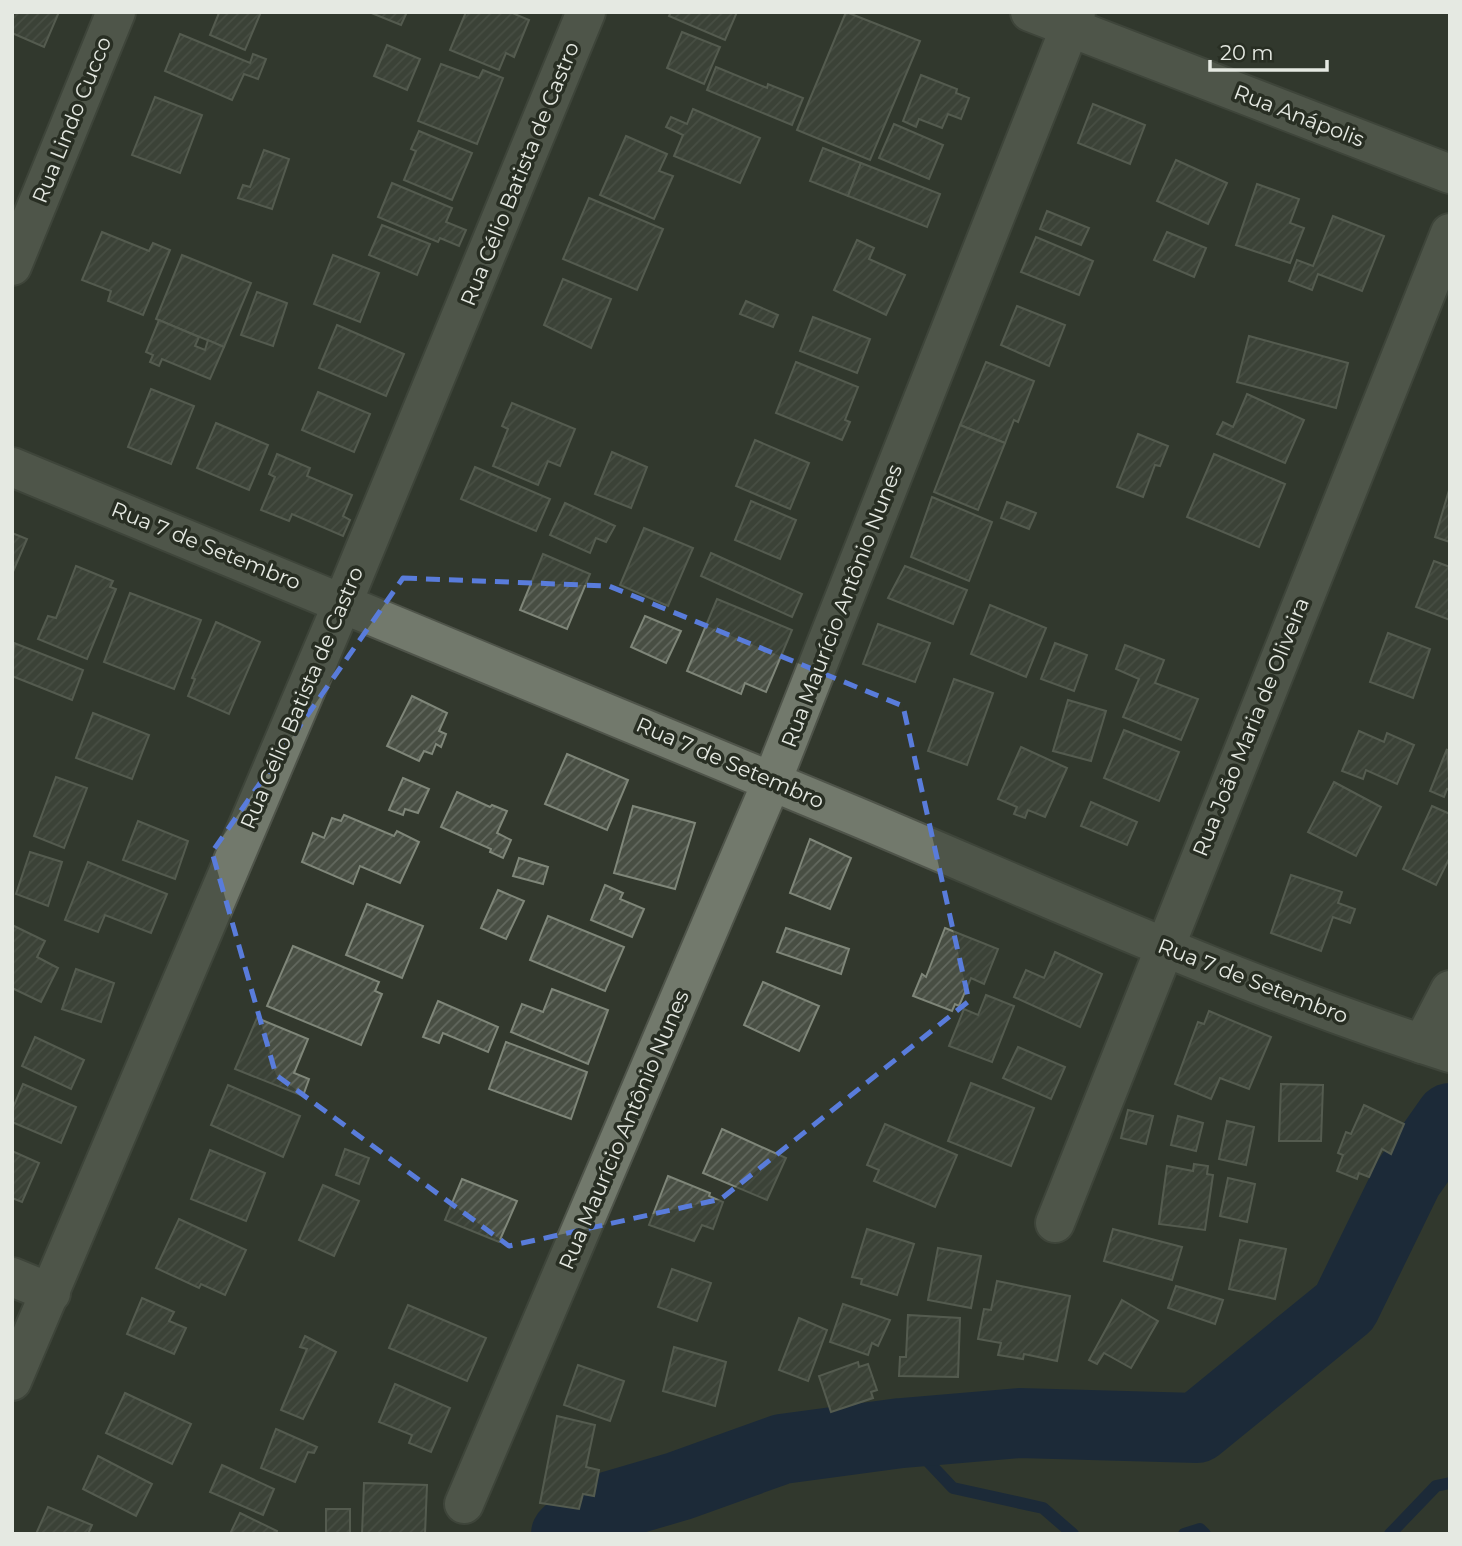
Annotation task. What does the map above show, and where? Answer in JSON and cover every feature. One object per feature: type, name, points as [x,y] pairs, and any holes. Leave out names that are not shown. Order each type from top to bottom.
[{"type":"street","name":"Rua Lindo Cucco","points":[[12,266],[116,12]]},
{"type":"street","name":"Rua Célio Batista de Castro","points":[[12,1381],[343,601],[586,12]]},
{"type":"street","name":"Rua Anápolis","points":[[1030,12],[1072,20],[1450,174]]},
{"type":"street","name":"Rua Maurício Antônio Nunes","points":[[464,1504],[772,781],[1072,20]]},
{"type":"street","name":"Rua João Maria de Oliveira","points":[[1055,1223],[1163,946],[1450,233]]},
{"type":"street","name":"Rua 7 de Setembro","points":[[12,467],[343,601],[1163,946],[1436,1049]]},
{"type":"street","points":[[1436,1049],[1450,990]]},
{"type":"street","points":[[12,1277],[51,1293]]},
{"type":"highlighted area","points":[[403,578],[609,586],[903,706],[969,1001],[721,1199],[509,1246],[276,1075],[212,852]]},
{"type":"building","points":[[12,12],[59,12],[44,47],[12,33]]},
{"type":"building","points":[[216,12],[261,12],[245,50],[210,35],[219,13]]},
{"type":"building","points":[[369,12],[407,12],[401,25]]},
{"type":"building","points":[[466,12],[510,12],[529,20],[514,57],[506,53],[499,70],[450,50]]},
{"type":"building","points":[[671,12],[737,12],[725,40],[669,16]]},
{"type":"building","points":[[846,12],[920,41],[870,160],[797,130]]},
{"type":"building","points":[[682,32],[720,47],[704,84],[667,68]]},
{"type":"building","points":[[180,34],[250,63],[253,54],[266,59],[258,79],[244,74],[232,100],[165,71]]},
{"type":"building","points":[[387,45],[420,59],[407,90],[374,76]]},
{"type":"building","points":[[441,64],[479,78],[483,70],[503,78],[477,144],[418,121]]},
{"type":"building","points":[[716,67],[767,88],[768,84],[803,98],[792,125],[707,90]]},
{"type":"building","points":[[921,75],[957,89],[956,93],[969,98],[961,119],[948,114],[942,128],[919,119],[916,127],[903,121]]},
{"type":"building","points":[[155,97],[202,115],[180,173],[132,155]]},
{"type":"building","points":[[1093,104],[1145,125],[1130,164],[1078,143]]},
{"type":"building","points":[[693,109],[760,138],[740,183],[674,156],[683,135],[666,127],[671,117],[687,124]]},
{"type":"building","points":[[894,124],[943,145],[929,179],[879,158]]},
{"type":"building","points":[[419,131],[472,153],[452,200],[404,180],[416,151],[411,149]]},
{"type":"building","points":[[626,136],[667,154],[659,171],[673,176],[654,219],[600,195]]},
{"type":"building","points":[[823,148],[861,163],[848,196],[810,181]]},
{"type":"building","points":[[264,150],[289,159],[272,209],[238,198],[243,185],[250,187]]},
{"type":"building","points":[[1176,160],[1227,183],[1208,224],[1157,201]]},
{"type":"building","points":[[861,163],[940,194],[927,227],[848,196]]},
{"type":"building","points":[[392,183],[452,208],[446,222],[466,230],[459,246],[440,238],[438,242],[378,217]]},
{"type":"building","points":[[1257,184],[1299,199],[1290,223],[1304,228],[1290,263],[1236,245]]},
{"type":"building","points":[[589,198],[663,229],[637,290],[563,259]]},
{"type":"building","points":[[1047,211],[1089,228],[1081,245],[1040,229]]},
{"type":"building","points":[[1333,216],[1384,236],[1362,291],[1318,274],[1312,290],[1289,281],[1297,260],[1313,266]]},
{"type":"building","points":[[382,225],[430,244],[417,275],[369,255]]},
{"type":"building","points":[[102,232],[149,251],[153,243],[170,250],[143,315],[108,301],[111,291],[82,280]]},
{"type":"building","points":[[1167,232],[1206,248],[1194,277],[1154,260]]},
{"type":"building","points":[[1036,237],[1093,261],[1079,295],[1021,272]]},
{"type":"building","points":[[857,240],[874,248],[869,259],[905,275],[886,315],[834,290]]},
{"type":"building","points":[[182,255],[251,283],[224,347],[156,319]]},
{"type":"building","points":[[333,255],[379,273],[360,322],[314,304]]},
{"type":"building","points":[[563,279],[611,299],[591,348],[544,325]]},
{"type":"building","points":[[257,292],[287,303],[273,346],[241,335]]},
{"type":"building","points":[[746,301],[778,315],[773,327],[740,314]]},
{"type":"building","points":[[1017,306],[1065,325],[1049,366],[1001,345]]},
{"type":"building","points":[[813,317],[870,339],[857,373],[800,351]]},
{"type":"building","points":[[159,320],[199,337],[195,346],[205,350],[208,340],[224,347],[210,379],[162,359],[159,366],[150,362],[153,355],[146,352]]},
{"type":"building","points":[[337,325],[404,354],[386,396],[319,368]]},
{"type":"building","points":[[1249,336],[1348,363],[1336,408],[1237,382]]},
{"type":"building","points":[[796,362],[858,387],[845,420],[850,422],[842,440],[776,413]]},
{"type":"building","points":[[986,362],[1034,381],[1018,422],[1014,420],[1005,443],[960,425]]},
{"type":"building","points":[[151,389],[194,406],[171,464],[128,447]]},
{"type":"building","points":[[318,392],[370,414],[354,452],[302,430]]},
{"type":"building","points":[[1247,394],[1304,420],[1285,463],[1217,434],[1223,422],[1233,427]]},
{"type":"building","points":[[512,403],[575,429],[560,466],[548,461],[538,485],[493,466],[508,429],[502,426]]},
{"type":"building","points":[[216,423],[268,445],[249,490],[197,468]]},
{"type":"building","points":[[960,425],[1005,443],[978,510],[934,492]]},
{"type":"building","points":[[1138,434],[1168,446],[1160,466],[1155,465],[1143,497],[1117,487]]},
{"type":"building","points":[[755,440],[809,463],[790,509],[736,486]]},
{"type":"building","points":[[612,452],[647,467],[631,508],[595,494]]},
{"type":"building","points":[[277,454],[310,468],[307,476],[352,495],[343,516],[350,520],[343,536],[292,514],[289,521],[261,510],[275,477],[269,474]]},
{"type":"building","points":[[1214,454],[1285,484],[1259,547],[1187,517]]},
{"type":"building","points":[[475,467],[550,499],[536,531],[461,499]]},
{"type":"building","points":[[1450,487],[1450,542],[1435,537]]},
{"type":"building","points":[[932,497],[992,522],[969,581],[911,557]]},
{"type":"building","points":[[751,501],[796,520],[780,559],[735,540]]},
{"type":"building","points":[[1007,502],[1036,513],[1029,529],[1001,518]]},
{"type":"building","points":[[565,503],[615,526],[606,542],[596,538],[590,553],[550,535]]},
{"type":"building","points":[[644,528],[693,548],[668,606],[620,585]]},
{"type":"building","points":[[12,533],[27,539],[12,574]]},
{"type":"building","points":[[711,553],[802,594],[792,617],[701,576]]},
{"type":"building","points":[[543,554],[590,574],[567,629],[520,610]]},
{"type":"building","points":[[1434,561],[1450,567],[1450,620],[1416,607]]},
{"type":"building","points":[[76,566],[113,581],[110,587],[116,589],[87,659],[38,639],[48,616],[56,618]]},
{"type":"building","points":[[905,566],[967,590],[953,624],[888,598]]},
{"type":"building","points":[[130,593],[201,620],[174,689],[104,662]]},
{"type":"building","points":[[717,599],[792,630],[766,692],[745,683],[741,694],[687,671]]},
{"type":"building","points":[[990,605],[1046,628],[1026,677],[971,654]]},
{"type":"building","points":[[645,616],[681,631],[666,663],[631,647]]},
{"type":"building","points":[[216,622],[260,642],[229,714],[188,696],[195,679],[192,678]]},
{"type":"building","points":[[878,624],[930,643],[915,682],[863,664]]},
{"type":"building","points":[[1388,633],[1430,649],[1413,698],[1370,682]]},
{"type":"building","points":[[14,643],[83,670],[72,700],[12,676]]},
{"type":"building","points":[[1055,643],[1087,655],[1074,691],[1041,679]]},
{"type":"building","points":[[1125,645],[1164,660],[1155,683],[1198,699],[1181,740],[1123,717],[1139,679],[1116,669]]},
{"type":"building","points":[[954,679],[993,693],[967,765],[928,751]]},
{"type":"building","points":[[412,696],[447,713],[439,731],[446,734],[441,747],[436,744],[432,754],[424,751],[419,761],[387,746]]},
{"type":"building","points":[[1068,700],[1106,711],[1091,761],[1053,751]]},
{"type":"building","points":[[93,713],[149,735],[132,779],[76,758]]},
{"type":"building","points":[[1124,730],[1179,752],[1159,801],[1104,778]]},
{"type":"building","points":[[1359,731],[1384,742],[1387,733],[1414,745],[1397,784],[1366,770],[1363,779],[1342,771]]},
{"type":"building","points":[[1021,747],[1067,768],[1045,817],[1028,810],[1025,818],[1014,814],[1017,807],[998,799]]},
{"type":"building","points":[[1447,749],[1450,790],[1447,789],[1444,797],[1430,791]]},
{"type":"building","points":[[567,754],[628,780],[607,830],[545,804]]},
{"type":"building","points":[[56,777],[87,788],[64,848],[34,836]]},
{"type":"building","points":[[403,778],[429,789],[418,813],[405,809],[403,815],[389,810]]},
{"type":"building","points":[[1334,782],[1381,807],[1356,856],[1308,832]]},
{"type":"building","points":[[457,792],[490,807],[492,805],[507,811],[497,833],[511,840],[503,858],[490,852],[491,849],[441,827]]},
{"type":"building","points":[[1091,802],[1137,822],[1127,845],[1081,826]]},
{"type":"building","points":[[633,806],[695,823],[675,889],[614,873]]},
{"type":"building","points":[[1432,806],[1450,814],[1450,857],[1436,885],[1403,869]]},
{"type":"building","points":[[344,815],[394,836],[397,831],[419,842],[400,883],[360,866],[353,884],[302,862],[313,833],[324,838],[332,818],[341,821]]},
{"type":"building","points":[[138,821],[188,841],[175,879],[123,860]]},
{"type":"building","points":[[810,839],[851,858],[830,909],[790,893]]},
{"type":"building","points":[[30,852],[62,862],[48,906],[16,894]]},
{"type":"building","points":[[519,858],[548,867],[543,884],[513,876]]},
{"type":"building","points":[[88,862],[167,894],[151,933],[105,915],[98,932],[65,920]]},
{"type":"building","points":[[1291,875],[1342,892],[1338,903],[1355,909],[1350,923],[1333,917],[1321,951],[1271,933]]},
{"type":"building","points":[[605,885],[623,893],[620,899],[644,909],[632,937],[591,920]]},
{"type":"building","points":[[498,890],[524,901],[506,939],[481,928]]},
{"type":"building","points":[[367,904],[423,926],[402,978],[346,955]]},
{"type":"building","points":[[548,916],[624,947],[605,991],[530,960]]},
{"type":"building","points":[[12,925],[45,941],[37,957],[58,968],[41,1002],[12,988]]},
{"type":"building","points":[[786,928],[849,949],[841,974],[777,952]]},
{"type":"building","points":[[945,928],[998,949],[984,984],[971,978],[959,1006],[955,1004],[952,1011],[913,996],[922,974],[926,977]]},
{"type":"building","points":[[293,946],[379,982],[375,991],[382,994],[361,1045],[267,1006]]},
{"type":"building","points":[[1055,952],[1102,974],[1080,1027],[1014,997],[1026,970],[1044,978]]},
{"type":"building","points":[[76,969],[114,983],[101,1022],[62,1009]]},
{"type":"building","points":[[763,982],[819,1006],[799,1051],[744,1025]]},
{"type":"building","points":[[552,989],[608,1010],[588,1064],[511,1032],[522,1004],[543,1012]]},
{"type":"building","points":[[986,995],[1014,1006],[992,1062],[949,1046],[964,1009],[978,1015]]},
{"type":"building","points":[[438,1001],[498,1027],[488,1052],[443,1033],[439,1043],[423,1037]]},
{"type":"building","points":[[1209,1011],[1271,1037],[1249,1089],[1220,1078],[1211,1099],[1175,1084],[1198,1022],[1204,1024]]},
{"type":"building","points":[[257,1018],[308,1039],[294,1073],[309,1079],[303,1096],[235,1069]]},
{"type":"building","points":[[35,1037],[84,1060],[71,1089],[22,1066]]},
{"type":"building","points":[[506,1042],[587,1072],[571,1119],[489,1089]]},
{"type":"building","points":[[1018,1047],[1065,1067],[1051,1099],[1003,1078]]},
{"type":"building","points":[[971,1083],[1034,1108],[1011,1166],[948,1141]]},
{"type":"building","points":[[23,1084],[76,1107],[61,1143],[12,1122],[12,1110]]},
{"type":"building","points":[[1281,1084],[1323,1085],[1321,1141],[1279,1141]]},
{"type":"building","points":[[228,1085],[300,1116],[283,1157],[211,1125]]},
{"type":"building","points":[[1364,1105],[1404,1124],[1391,1154],[1382,1149],[1369,1177],[1359,1173],[1357,1179],[1337,1171],[1343,1155],[1338,1153],[1346,1132],[1351,1134]]},
{"type":"building","points":[[1128,1110],[1153,1116],[1146,1144],[1121,1138]]},
{"type":"building","points":[[1178,1116],[1203,1123],[1196,1151],[1171,1145]]},
{"type":"building","points":[[1227,1121],[1254,1127],[1246,1165],[1219,1159]]},
{"type":"building","points":[[885,1124],[957,1155],[935,1207],[874,1181],[879,1170],[867,1165]]},
{"type":"building","points":[[722,1129],[786,1158],[767,1200],[703,1173]]},
{"type":"building","points":[[345,1149],[369,1158],[359,1184],[336,1175]]},
{"type":"building","points":[[210,1150],[265,1173],[246,1221],[191,1199]]},
{"type":"building","points":[[12,1151],[39,1163],[22,1202],[12,1198]]},
{"type":"building","points":[[1194,1164],[1208,1166],[1207,1174],[1213,1175],[1205,1230],[1159,1224],[1167,1166],[1193,1171]]},
{"type":"building","points":[[668,1176],[710,1193],[709,1196],[723,1202],[713,1229],[702,1225],[694,1241],[649,1225]]},
{"type":"building","points":[[1228,1178],[1255,1184],[1247,1222],[1220,1216]]},
{"type":"building","points":[[462,1179],[517,1201],[499,1242],[445,1220]]},
{"type":"building","points":[[323,1185],[359,1201],[334,1256],[299,1240]]},
{"type":"building","points":[[179,1219],[246,1250],[225,1295],[201,1284],[199,1288],[156,1268]]},
{"type":"building","points":[[867,1229],[914,1244],[897,1295],[861,1284],[862,1279],[852,1277]]},
{"type":"building","points":[[1113,1229],[1182,1247],[1172,1280],[1104,1261]]},
{"type":"building","points":[[1240,1240],[1286,1249],[1275,1299],[1229,1289]]},
{"type":"building","points":[[938,1248],[981,1256],[971,1308],[928,1300]]},
{"type":"building","points":[[672,1269],[711,1283],[697,1321],[658,1307]]},
{"type":"building","points":[[997,1281],[1070,1296],[1057,1361],[1024,1354],[1023,1359],[998,1355],[1001,1343],[978,1339],[984,1309],[991,1310]]},
{"type":"building","points":[[1176,1286],[1223,1300],[1215,1324],[1168,1308]]},
{"type":"building","points":[[142,1298],[174,1312],[169,1321],[186,1328],[174,1354],[127,1334]]},
{"type":"building","points":[[1122,1300],[1158,1321],[1131,1368],[1104,1353],[1097,1364],[1089,1360]]},
{"type":"building","points":[[843,1304],[890,1320],[878,1346],[872,1343],[868,1355],[830,1342]]},
{"type":"building","points":[[408,1305],[486,1338],[467,1381],[389,1348]]},
{"type":"building","points":[[908,1315],[960,1318],[958,1377],[899,1376],[900,1357],[906,1357]]},
{"type":"building","points":[[799,1318],[827,1330],[808,1381],[779,1370]]},
{"type":"building","points":[[305,1336],[336,1352],[303,1419],[281,1410],[307,1349],[300,1347]]},
{"type":"building","points":[[674,1347],[726,1362],[715,1406],[663,1391]]},
{"type":"building","points":[[858,1362],[859,1367],[868,1364],[877,1390],[871,1392],[873,1398],[831,1412],[819,1376]]},
{"type":"building","points":[[578,1365],[624,1381],[610,1421],[564,1405]]},
{"type":"building","points":[[395,1384],[450,1408],[431,1452],[409,1443],[412,1435],[379,1422]]},
{"type":"building","points":[[125,1393],[191,1424],[172,1464],[106,1433]]},
{"type":"building","points":[[557,1416],[595,1425],[586,1467],[599,1470],[594,1496],[583,1494],[579,1509],[540,1503]]},
{"type":"building","points":[[276,1429],[317,1447],[314,1453],[308,1452],[295,1482],[261,1468]]},
{"type":"building","points":[[98,1456],[152,1484],[136,1516],[83,1489]]},
{"type":"building","points":[[222,1465],[274,1489],[263,1515],[210,1492]]},
{"type":"building","points":[[364,1483],[427,1485],[425,1534],[362,1534]]},
{"type":"building","points":[[48,1507],[92,1525],[88,1534],[36,1534]]},
{"type":"building","points":[[326,1509],[350,1509],[350,1534],[326,1534]]},
{"type":"building","points":[[240,1513],[277,1531],[276,1534],[230,1534]]},
{"type":"waterway","points":[[566,1534],[590,1512],[679,1486],[782,1449],[901,1433],[1019,1423],[1197,1428],[1345,1307],[1408,1178],[1450,1118]]},
{"type":"waterway","points":[[901,1433],[953,1488],[1043,1508],[1073,1534]]},
{"type":"waterway","points":[[1390,1534],[1436,1486],[1450,1483]]},
{"type":"waterway","points":[[1184,1534],[1200,1529],[1205,1534]]}]
